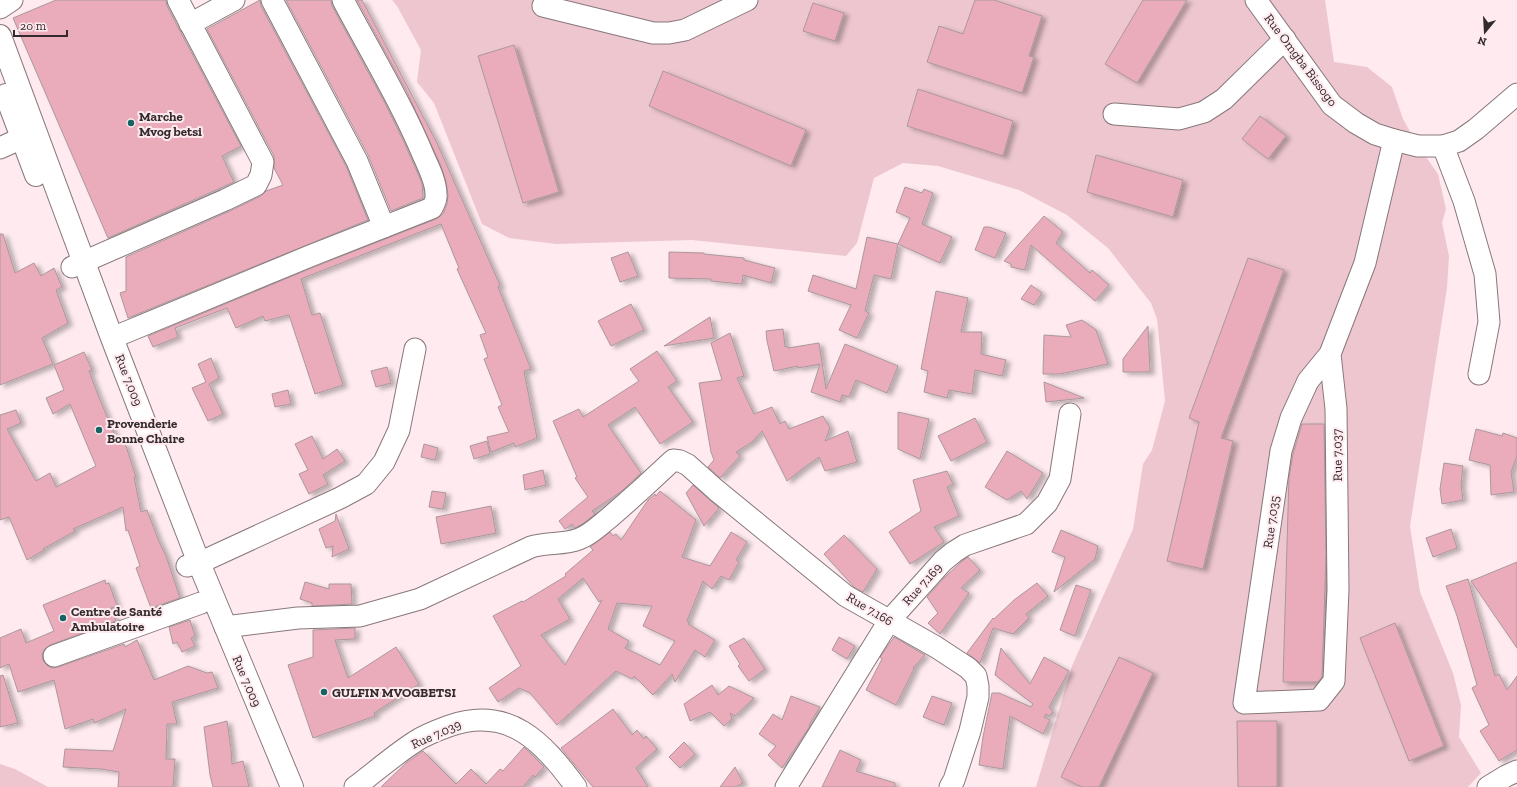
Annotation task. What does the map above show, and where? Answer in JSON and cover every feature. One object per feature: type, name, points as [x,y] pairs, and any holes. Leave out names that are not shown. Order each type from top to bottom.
[{"type":"main road","name":"Rue 7.009","points":[[0,36],[78,265],[193,564],[225,627],[292,787]]},
{"type":"main road","name":"Rue 7.009","points":[[0,78],[22,138],[112,338],[193,564],[201,603],[278,787]]},
{"type":"street","points":[[0,8],[12,0]]},
{"type":"street","points":[[78,265],[256,185],[261,175],[263,162],[178,0]]},
{"type":"street","points":[[190,24],[234,0]]},
{"type":"street","points":[[272,0],[357,161],[384,227]]},
{"type":"street","points":[[112,338],[310,256],[432,208],[436,201],[436,194],[432,178],[407,121],[343,0]]},
{"type":"street","points":[[543,6],[653,33],[668,33],[685,30],[747,0]]},
{"type":"street","name":"Rue Omgba Bissogo","points":[[1256,0],[1332,105],[1356,123],[1375,134],[1418,146],[1442,146],[1459,141],[1476,129],[1517,94]]},
{"type":"street","points":[[1114,114],[1179,119],[1204,112],[1224,99],[1285,39]]},
{"type":"street","points":[[0,148],[22,138]]},
{"type":"street","name":"Rue 7.037","points":[[1244,703],[1320,700],[1334,682],[1338,590],[1338,499],[1336,409],[1330,354],[1365,263],[1394,140]]},
{"type":"street","points":[[1442,146],[1464,201],[1485,274],[1488,322],[1479,374]]},
{"type":"street","points":[[193,564],[340,498],[366,484],[384,462],[399,430],[415,349]]},
{"type":"street","name":"Rue 7.035","points":[[1244,703],[1281,451],[1291,418],[1308,381],[1330,354]]},
{"type":"street","name":"Rue 7.169","points":[[786,787],[889,621],[943,561],[965,545],[1026,524],[1047,503],[1060,479],[1070,414]]},
{"type":"street","name":"Rue 7.166","points":[[225,627],[298,618],[360,616],[420,599],[531,547],[545,543],[578,540],[598,527],[638,494],[673,460],[680,461],[688,465],[716,490],[846,596],[968,668],[976,676],[978,697],[958,785]]},
{"type":"street","points":[[54,656],[201,603]]},
{"type":"street","name":"Rue 7.039","points":[[355,787],[417,740],[442,728],[462,721],[484,719],[499,721],[531,737],[576,787]]},
{"type":"street","points":[[1488,787],[1517,771]]},
{"type":"shaded area","points":[[392,0],[1325,0],[1334,62],[1367,67],[1392,87],[1403,119],[1418,146],[1438,174],[1446,209],[1442,223],[1449,256],[1447,288],[1410,526],[1420,592],[1453,673],[1461,705],[1459,737],[1481,773],[1467,787],[1036,787],[1072,666],[1133,529],[1143,464],[1152,450],[1165,401],[1157,319],[1151,303],[1108,248],[1067,215],[1019,190],[938,166],[903,163],[874,178],[857,243],[846,256],[692,240],[556,244],[509,238],[482,224],[434,103],[417,82],[421,50],[397,6]]},
{"type":"shaded area","points":[[0,764],[15,769],[48,787],[0,787]]},
{"type":"building","points":[[56,0],[166,0],[167,6],[241,146],[222,156],[234,182],[108,238],[13,18]]},
{"type":"building","points":[[260,0],[261,6],[346,166],[368,220],[128,318],[120,293],[126,291],[126,257],[230,211],[261,196],[266,191],[283,185],[274,168],[274,156],[207,29]]},
{"type":"building","points":[[286,0],[331,0],[332,6],[385,103],[404,142],[422,183],[423,198],[391,211],[368,155]]},
{"type":"building","points":[[357,0],[362,0],[437,143],[500,285],[498,287],[531,369],[524,371],[537,438],[515,447],[514,443],[491,452],[487,437],[509,432],[498,407],[502,405],[484,359],[488,357],[480,335],[486,333],[457,269],[459,268],[441,224],[301,279],[312,315],[320,313],[343,385],[315,394],[289,315],[265,321],[263,316],[236,328],[227,308],[175,328],[178,337],[153,347],[148,336],[314,267],[436,219],[443,214],[447,204],[448,195],[441,166],[407,92]]},
{"type":"building","points":[[975,0],[994,0],[1042,16],[1029,56],[1034,57],[1022,93],[927,62],[939,26],[963,34]]},
{"type":"building","points":[[1143,0],[1187,0],[1137,83],[1105,64]]},
{"type":"building","points":[[813,3],[844,13],[835,41],[803,31]]},
{"type":"building","points":[[514,45],[559,192],[523,203],[478,56]]},
{"type":"building","points":[[663,71],[806,130],[791,166],[649,106]]},
{"type":"building","points":[[918,89],[1013,121],[1003,156],[907,126]]},
{"type":"building","points":[[1260,116],[1286,136],[1268,159],[1242,139]]},
{"type":"building","points":[[1096,155],[1183,180],[1173,217],[1087,192]]},
{"type":"building","points":[[905,187],[922,193],[924,189],[933,193],[922,224],[952,237],[940,263],[898,244],[910,218],[896,212]]},
{"type":"building","points":[[1044,216],[1063,232],[1056,243],[1090,273],[1092,270],[1109,285],[1095,301],[1031,245],[1025,270],[1011,267],[1011,264],[1004,261]]},
{"type":"building","points":[[984,227],[989,227],[1006,233],[995,258],[975,250]]},
{"type":"building","points":[[0,234],[3,234],[15,273],[34,263],[41,276],[54,268],[62,287],[56,290],[68,323],[42,338],[53,364],[0,385]]},
{"type":"building","points":[[867,237],[898,244],[891,279],[874,275],[865,311],[869,313],[857,338],[839,330],[851,305],[808,291],[813,275],[856,289]]},
{"type":"building","points":[[628,252],[638,276],[620,282],[611,258]]},
{"type":"building","points":[[669,252],[704,253],[744,258],[744,260],[775,268],[771,283],[743,275],[742,284],[711,281],[711,279],[669,278]]},
{"type":"building","points":[[1248,258],[1284,270],[1221,438],[1233,441],[1203,569],[1167,561],[1199,422],[1189,418]]},
{"type":"building","points":[[1031,285],[1042,293],[1034,305],[1021,299]]},
{"type":"building","points":[[936,291],[968,298],[961,332],[982,332],[981,354],[1006,360],[1002,376],[975,370],[972,394],[949,390],[947,398],[924,392],[928,371],[921,369]]},
{"type":"building","points":[[631,304],[644,330],[611,346],[598,321]]},
{"type":"building","points":[[710,317],[714,338],[664,346]]},
{"type":"building","points":[[1082,320],[1096,330],[1108,364],[1060,374],[1043,374],[1044,335],[1071,337],[1066,325]]},
{"type":"building","points":[[1148,326],[1150,372],[1123,372],[1123,359]]},
{"type":"building","points":[[783,329],[785,347],[787,346],[788,348],[819,343],[826,389],[845,344],[898,366],[887,393],[856,380],[849,397],[842,395],[840,402],[811,392],[820,364],[798,368],[798,366],[774,371],[766,331]]},
{"type":"building","points":[[730,333],[744,376],[737,378],[754,414],[772,407],[780,424],[785,421],[789,429],[823,416],[830,428],[825,441],[848,431],[857,462],[825,471],[819,457],[787,481],[762,431],[752,442],[736,452],[740,456],[720,478],[708,467],[714,460],[711,452],[699,383],[722,380],[711,343]]},
{"type":"building","points":[[657,351],[677,381],[668,387],[693,422],[660,444],[635,407],[608,425],[641,473],[622,491],[592,511],[595,514],[584,523],[575,528],[572,524],[565,529],[559,521],[588,497],[575,478],[577,477],[553,421],[579,409],[583,417],[639,381],[630,369]]},
{"type":"building","points":[[84,352],[92,370],[89,371],[98,395],[119,445],[125,443],[136,477],[134,477],[141,512],[147,510],[166,556],[180,598],[151,608],[136,568],[140,566],[128,530],[126,531],[123,507],[73,529],[75,531],[27,560],[9,517],[0,520],[0,415],[16,410],[21,423],[7,429],[36,481],[50,473],[56,487],[96,466],[70,404],[53,414],[46,398],[64,390],[54,365]]},
{"type":"building","points":[[211,358],[219,378],[209,384],[223,414],[208,421],[192,388],[206,382],[198,364]]},
{"type":"building","points":[[387,367],[391,383],[376,387],[371,371]]},
{"type":"building","points":[[1044,382],[1084,398],[1046,402]]},
{"type":"building","points":[[288,390],[291,404],[275,407],[272,394]]},
{"type":"building","points":[[898,412],[929,419],[920,459],[898,449]]},
{"type":"building","points":[[975,418],[987,442],[951,461],[938,436]]},
{"type":"building","points":[[1302,424],[1324,424],[1326,555],[1322,677],[1318,682],[1283,682],[1289,477],[1293,454]]},
{"type":"building","points":[[1476,429],[1502,436],[1503,433],[1517,438],[1517,456],[1511,472],[1514,492],[1491,495],[1490,465],[1469,460]]},
{"type":"building","points":[[312,436],[323,459],[337,449],[345,461],[323,475],[328,484],[309,494],[299,474],[308,470],[295,444]]},
{"type":"building","points":[[487,441],[490,454],[474,459],[470,446]]},
{"type":"building","points":[[424,444],[438,448],[435,460],[421,457]]},
{"type":"building","points":[[1007,451],[1043,473],[1027,499],[1021,491],[1007,500],[985,487]]},
{"type":"building","points":[[1444,463],[1463,466],[1461,485],[1463,500],[1442,504],[1440,489]]},
{"type":"building","points":[[543,470],[546,485],[525,490],[523,475]]},
{"type":"building","points":[[947,471],[953,484],[947,487],[959,516],[934,527],[944,542],[910,564],[889,532],[921,511],[913,480]]},
{"type":"building","points":[[693,485],[719,508],[704,526],[686,493]]},
{"type":"building","points":[[432,491],[446,493],[443,509],[429,507]]},
{"type":"building","points":[[660,491],[696,520],[682,557],[710,566],[731,532],[747,542],[736,560],[739,562],[729,580],[721,576],[712,589],[703,581],[687,621],[689,622],[688,624],[715,640],[705,657],[695,650],[675,682],[672,674],[653,695],[634,676],[632,679],[616,671],[557,725],[530,693],[519,688],[498,702],[489,688],[521,666],[493,616],[522,601],[523,602],[566,576],[565,574],[593,550],[590,547],[610,532],[613,536],[616,534],[621,540],[648,500],[655,494],[656,496]],"holes":[[[583,578],[599,602],[602,600],[565,665],[541,635],[570,619],[558,599]],[[617,603],[652,606],[643,626],[675,641],[660,665],[625,648],[629,641],[608,629]]]},
{"type":"building","points":[[491,506],[496,533],[441,544],[436,517]]},
{"type":"building","points":[[336,514],[349,549],[332,557],[333,546],[326,548],[319,529],[335,521]]},
{"type":"building","points":[[1451,529],[1457,548],[1433,557],[1426,538]]},
{"type":"building","points":[[1061,530],[1098,546],[1095,559],[1054,592],[1065,557],[1052,552]]},
{"type":"building","points":[[844,535],[877,569],[863,592],[855,588],[824,554]]},
{"type":"building","points":[[968,557],[980,570],[961,588],[969,593],[940,634],[928,623],[938,613],[927,597],[945,577]]},
{"type":"building","points":[[1517,562],[1517,648],[1471,581]]},
{"type":"building","points":[[1468,579],[1495,676],[1499,674],[1507,690],[1517,676],[1517,750],[1499,761],[1480,731],[1489,725],[1472,688],[1477,685],[1457,616],[1446,586]]},
{"type":"building","points":[[105,580],[106,584],[109,583],[117,606],[111,608],[116,621],[50,645],[42,654],[43,660],[52,668],[58,667],[124,644],[125,647],[137,640],[154,680],[188,666],[207,673],[212,672],[218,688],[172,702],[177,724],[167,724],[166,759],[175,759],[173,787],[118,787],[119,772],[101,769],[63,767],[65,749],[113,751],[126,709],[94,723],[93,719],[65,729],[54,680],[18,692],[9,664],[0,668],[0,638],[21,629],[26,643],[54,631],[43,605]]},
{"type":"building","points":[[305,582],[329,589],[329,584],[351,584],[352,604],[312,606],[312,603],[300,599]]},
{"type":"building","points":[[1037,583],[1048,596],[1026,614],[1029,618],[1013,634],[993,628],[980,663],[967,653],[993,618],[994,619],[1014,600]]},
{"type":"building","points":[[1076,585],[1091,590],[1075,636],[1060,630]]},
{"type":"building","points":[[190,620],[195,636],[191,638],[195,646],[182,652],[177,642],[173,644],[169,627]]},
{"type":"building","points":[[1395,623],[1444,746],[1409,761],[1360,638]]},
{"type":"building","points":[[355,628],[355,639],[335,640],[348,678],[396,647],[419,684],[374,713],[375,716],[313,738],[288,665],[313,657],[313,630]]},
{"type":"building","points":[[839,637],[855,646],[847,659],[832,650]]},
{"type":"building","points":[[894,637],[925,655],[913,668],[914,669],[896,705],[866,690],[882,659],[880,657]]},
{"type":"building","points":[[744,638],[765,669],[749,681],[738,666],[740,664],[729,646]]},
{"type":"building","points":[[1001,648],[1030,684],[1044,657],[1069,671],[1049,707],[1053,712],[1049,716],[1046,714],[1044,717],[1050,720],[1043,734],[1010,716],[1003,769],[979,765],[992,693],[999,693],[1031,707],[1033,704],[995,675]]},
{"type":"building","points":[[1119,657],[1153,673],[1099,787],[1082,787],[1061,777]]},
{"type":"building","points":[[3,675],[18,723],[0,727],[0,676]]},
{"type":"building","points":[[712,685],[718,695],[729,686],[754,698],[735,716],[730,713],[732,719],[724,726],[710,712],[690,721],[684,704]]},
{"type":"building","points":[[791,696],[820,707],[809,725],[810,726],[782,768],[768,755],[776,746],[759,734],[773,714],[782,720]]},
{"type":"building","points":[[932,696],[952,703],[944,725],[923,717]]},
{"type":"building","points":[[613,709],[632,735],[637,730],[644,739],[646,736],[657,749],[636,768],[648,787],[593,787],[561,748]]},
{"type":"building","points":[[227,721],[232,764],[243,761],[249,787],[213,787],[204,727]]},
{"type":"building","points":[[1237,721],[1277,721],[1277,787],[1238,787]]},
{"type":"building","points":[[684,742],[695,754],[680,768],[669,757]]},
{"type":"building","points":[[524,747],[544,767],[535,777],[533,775],[523,787],[381,787],[406,763],[423,751],[456,784],[471,769],[486,784],[500,769],[503,771]]},
{"type":"building","points":[[840,750],[861,760],[856,771],[895,783],[895,787],[822,787]]},
{"type":"building","points":[[735,767],[743,783],[735,787],[720,787]]},
{"type":"place","name":"Marche Mvog betsi","points":[[131,123]]},
{"type":"place","name":"Provenderie Bonne Chaire","points":[[99,430]]},
{"type":"place","name":"Centre de Santé Ambulatoire","points":[[63,618]]},
{"type":"place","name":"GULFIN MVOGBETSI","points":[[324,692]]}]
